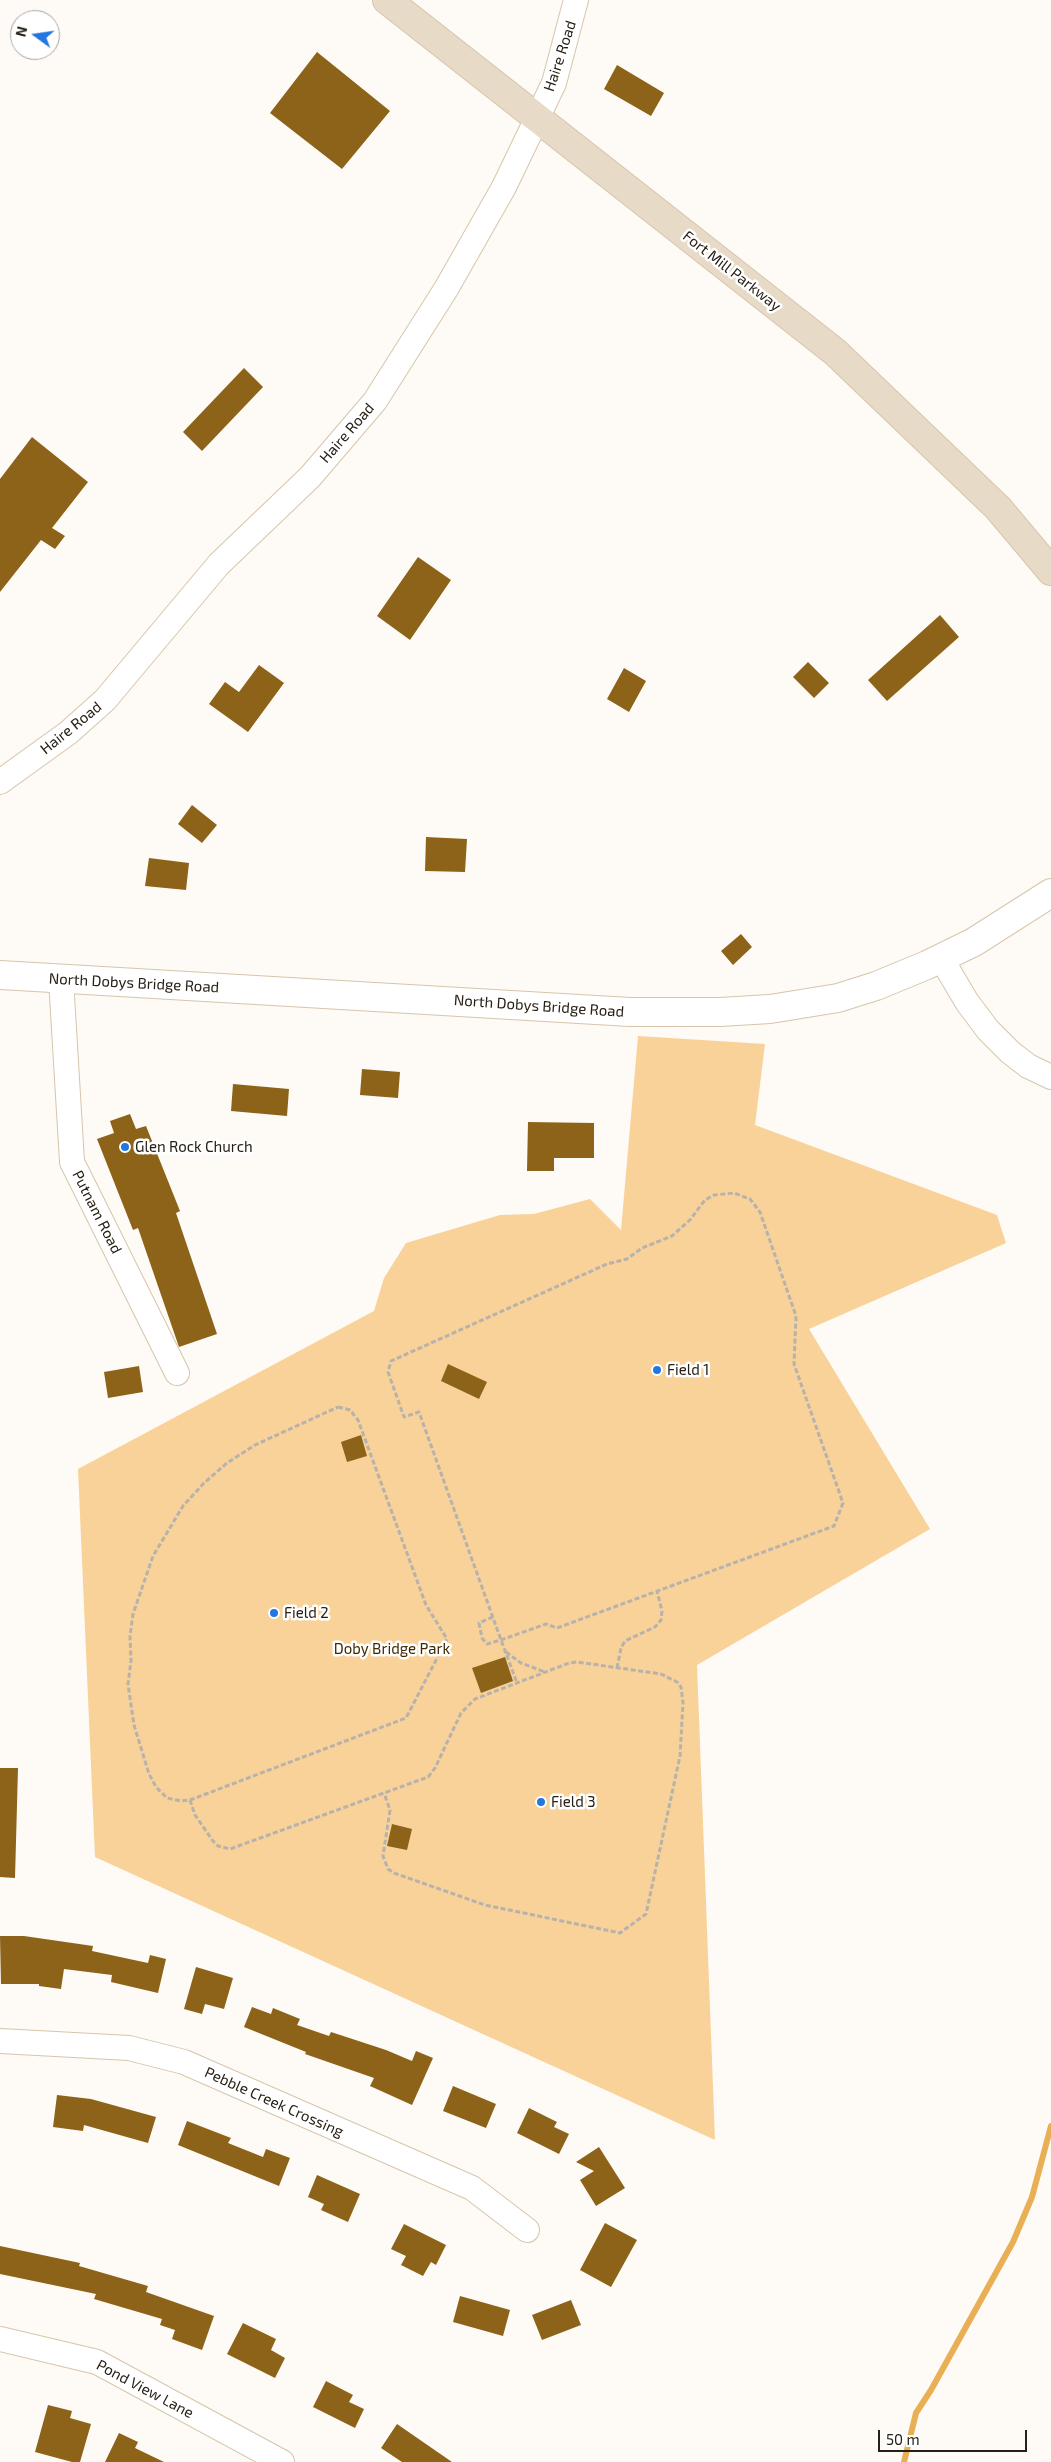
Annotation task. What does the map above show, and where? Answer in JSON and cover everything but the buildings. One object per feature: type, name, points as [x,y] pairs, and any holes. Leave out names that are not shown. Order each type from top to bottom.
[{"type":"main road","name":"Fort Mill Parkway","points":[[387,0],[835,352],[998,508],[1051,571]]},
{"type":"street","name":"Haire Road","points":[[0,782],[68,733],[105,700],[219,564],[310,477],[375,401],[446,290],[504,186],[554,82],[576,0]]},
{"type":"street","name":"North Dobys Bridge Road","points":[[0,976],[630,1012],[720,1012],[795,1006],[838,998],[876,986],[974,942],[1051,892]]},
{"type":"street","points":[[941,958],[966,1002],[988,1030],[1010,1052],[1028,1066],[1051,1077]]},
{"type":"street","name":"Putnam Road","points":[[61,979],[72,1162],[177,1374]]},
{"type":"street","name":"Pebble Creek Crossing","points":[[0,2041],[129,2048],[184,2062],[472,2188],[527,2230]]},
{"type":"street","name":"Pond View Lane","points":[[0,2339],[97,2362],[282,2462]]},
{"type":"path","points":[[493,1617],[479,1623],[482,1638],[487,1644],[501,1640],[546,1624],[556,1628],[834,1526],[843,1503],[794,1364],[796,1316],[763,1220],[750,1199],[734,1193],[714,1195],[705,1200],[680,1230],[672,1236],[642,1248],[627,1259],[607,1264],[391,1360],[388,1372],[404,1418],[420,1412],[493,1617],[501,1640],[517,1683]]},
{"type":"path","points":[[344,1407],[350,1410],[361,1426],[426,1606],[446,1638],[406,1718],[190,1800],[174,1801],[161,1794],[156,1787],[134,1725],[128,1684],[131,1661],[130,1636],[144,1577],[153,1556],[183,1506],[204,1483],[227,1463],[254,1445],[332,1409],[344,1407]]},
{"type":"path","points":[[617,1668],[621,1648],[625,1641],[654,1627],[661,1620],[662,1612],[657,1591]]},
{"type":"path","points":[[506,1652],[522,1662],[545,1672]]},
{"type":"path","points":[[190,1800],[195,1815],[212,1841],[218,1846],[230,1849],[432,1774],[464,1708],[475,1699],[545,1672],[577,1662],[661,1674],[677,1682],[683,1693],[680,1756],[646,1914],[620,1933],[485,1905],[394,1873],[388,1869],[383,1856],[390,1810],[384,1793]]},
{"type":"green space","name":"Doby Bridge Park","points":[[638,1036],[765,1044],[755,1125],[997,1215],[1006,1243],[809,1329],[930,1529],[697,1665],[715,2140],[95,1857],[78,1469],[374,1311],[384,1278],[406,1243],[500,1215],[534,1214],[590,1199],[621,1230]]},
{"type":"waterway","points":[[904,2462],[916,2413],[931,2390],[1013,2242],[1032,2197],[1051,2126]]},
{"type":"place","name":"Glen Rock Church","points":[[125,1147]]},
{"type":"place","name":"Field 1","points":[[657,1370]]},
{"type":"place","name":"Field 2","points":[[274,1613]]},
{"type":"place","name":"Field 3","points":[[541,1802]]}]
